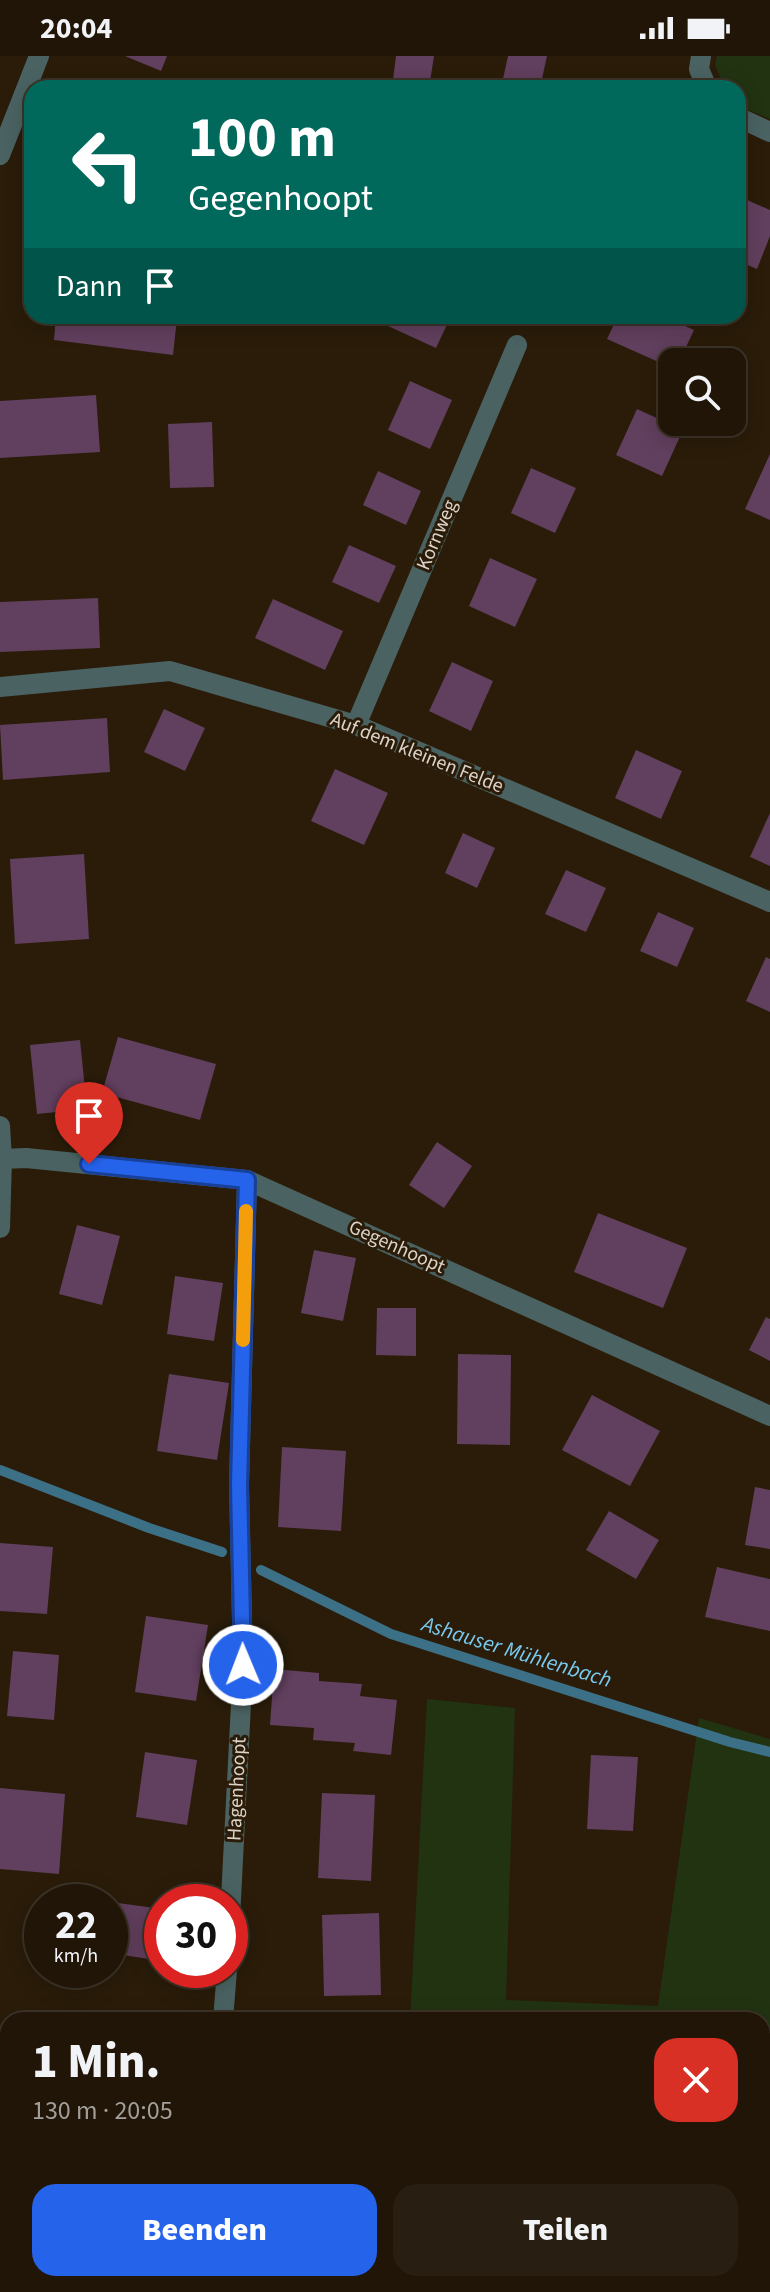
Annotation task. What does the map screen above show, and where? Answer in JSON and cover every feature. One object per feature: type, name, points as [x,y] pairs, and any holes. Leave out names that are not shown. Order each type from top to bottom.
[{"type":"street","points":[[30,80],[39,56]]},
{"type":"street","points":[[701,56],[699,69],[704,80]]},
{"type":"street","points":[[0,155],[24,94]]},
{"type":"street","points":[[746,121],[770,132]]},
{"type":"street","name":"Kornweg","points":[[356,725],[517,345]]},
{"type":"street","name":"Auf dem kleinen Felde","points":[[0,687],[170,671],[356,725],[770,902]]},
{"type":"street","points":[[0,1126],[0,1228]]},
{"type":"street","name":"Gegenhoopt","points":[[2,1159],[26,1158],[247,1180],[770,1416]]},
{"type":"street","name":"Hagenhoopt","points":[[232,1884],[243,1665],[239,1485],[247,1180]]},
{"type":"street","points":[[224,2012],[226,1988]]},
{"type":"green space","points":[[717,56],[770,56],[770,119],[746,109],[746,80],[721,80],[715,65]]},
{"type":"green space","points":[[427,1699],[515,1708],[506,2000],[658,2006],[699,1718],[770,1739],[770,2012],[410,2012]]},
{"type":"building","points":[[125,56],[167,56],[161,71]]},
{"type":"building","points":[[396,56],[434,56],[430,80],[393,80]]},
{"type":"building","points":[[508,56],[547,56],[542,80],[503,80]]},
{"type":"building","points":[[746,200],[770,210],[770,236],[757,269],[746,264]]},
{"type":"building","points":[[55,324],[176,324],[173,355],[54,340]]},
{"type":"building","points":[[384,324],[447,324],[436,348]]},
{"type":"building","points":[[614,324],[681,324],[694,330],[686,348],[658,348],[658,362],[607,339]]},
{"type":"building","points":[[410,381],[452,400],[430,449],[388,430]]},
{"type":"building","points":[[96,395],[100,452],[0,458],[0,401]]},
{"type":"building","points":[[637,409],[658,419],[658,436],[680,436],[662,476],[616,455]]},
{"type":"building","points":[[212,422],[214,487],[170,488],[168,424]]},
{"type":"building","points":[[770,454],[770,520],[745,509]]},
{"type":"building","points":[[531,468],[576,488],[555,533],[511,513]]},
{"type":"building","points":[[378,471],[421,491],[406,525],[363,505]]},
{"type":"building","points":[[349,545],[396,566],[379,603],[332,582]]},
{"type":"building","points":[[490,558],[537,579],[515,627],[469,606]]},
{"type":"building","points":[[98,598],[100,648],[0,652],[0,602]]},
{"type":"building","points":[[273,599],[343,631],[325,670],[255,638]]},
{"type":"building","points":[[452,662],[493,681],[471,731],[429,711]]},
{"type":"building","points":[[164,709],[205,728],[185,771],[144,752]]},
{"type":"building","points":[[107,718],[110,772],[3,780],[0,725]]},
{"type":"building","points":[[636,750],[682,771],[661,819],[615,798]]},
{"type":"building","points":[[335,769],[388,793],[364,845],[311,821]]},
{"type":"building","points":[[770,813],[770,866],[750,857]]},
{"type":"building","points":[[463,833],[495,848],[477,888],[445,873]]},
{"type":"building","points":[[84,854],[89,939],[15,944],[10,859]]},
{"type":"building","points":[[566,870],[606,888],[586,932],[545,914]]},
{"type":"building","points":[[658,912],[694,928],[677,967],[640,951]]},
{"type":"building","points":[[766,957],[770,959],[770,1012],[746,1001]]},
{"type":"building","points":[[118,1037],[216,1064],[200,1120],[102,1093]]},
{"type":"building","points":[[80,1040],[87,1109],[37,1114],[30,1045]]},
{"type":"building","points":[[437,1142],[472,1166],[444,1208],[409,1185]]},
{"type":"building","points":[[598,1213],[687,1248],[663,1308],[574,1272]]},
{"type":"building","points":[[77,1225],[120,1236],[102,1305],[59,1294]]},
{"type":"building","points":[[314,1250],[356,1258],[343,1321],[301,1313]]},
{"type":"building","points":[[175,1276],[223,1283],[214,1341],[167,1334]]},
{"type":"building","points":[[377,1308],[416,1308],[416,1356],[376,1355]]},
{"type":"building","points":[[766,1317],[770,1319],[770,1361],[749,1350]]},
{"type":"building","points":[[458,1354],[511,1355],[510,1445],[457,1444]]},
{"type":"building","points":[[169,1374],[229,1383],[217,1460],[157,1451]]},
{"type":"building","points":[[592,1395],[660,1431],[630,1486],[562,1450]]},
{"type":"building","points":[[282,1447],[346,1451],[341,1531],[278,1527]]},
{"type":"building","points":[[755,1487],[770,1490],[770,1549],[745,1545]]},
{"type":"building","points":[[609,1511],[659,1540],[636,1579],[586,1550]]},
{"type":"building","points":[[0,1543],[53,1547],[47,1614],[0,1611]]},
{"type":"building","points":[[717,1567],[770,1579],[770,1631],[705,1617]]},
{"type":"building","points":[[146,1616],[208,1625],[196,1701],[135,1692]]},
{"type":"building","points":[[13,1651],[59,1655],[54,1720],[7,1716]]},
{"type":"building","points":[[274,1669],[319,1673],[319,1681],[362,1684],[360,1696],[397,1700],[391,1755],[353,1751],[355,1743],[313,1740],[314,1728],[270,1725]]},
{"type":"building","points":[[145,1752],[197,1760],[187,1825],[136,1817]]},
{"type":"building","points":[[591,1755],[638,1757],[633,1831],[587,1829]]},
{"type":"building","points":[[0,1788],[65,1794],[59,1874],[0,1869]]},
{"type":"building","points":[[322,1793],[375,1795],[371,1881],[318,1878]]},
{"type":"building","points":[[128,1904],[144,1907],[144,1958],[128,1956]]},
{"type":"building","points":[[379,1913],[381,1995],[324,1996],[322,1915]]},
{"type":"waterway","name":"Ashauser Mühlenbach","points":[[0,1470],[149,1528],[222,1552]]},
{"type":"waterway","name":"Ashauser Mühlenbach","points":[[261,1570],[391,1634],[770,1752]]},
{"type":"slow traffic","points":[[243,1340],[246,1211]]},
{"type":"route","points":[[89,1164],[247,1180],[239,1485],[243,1665]]}]
